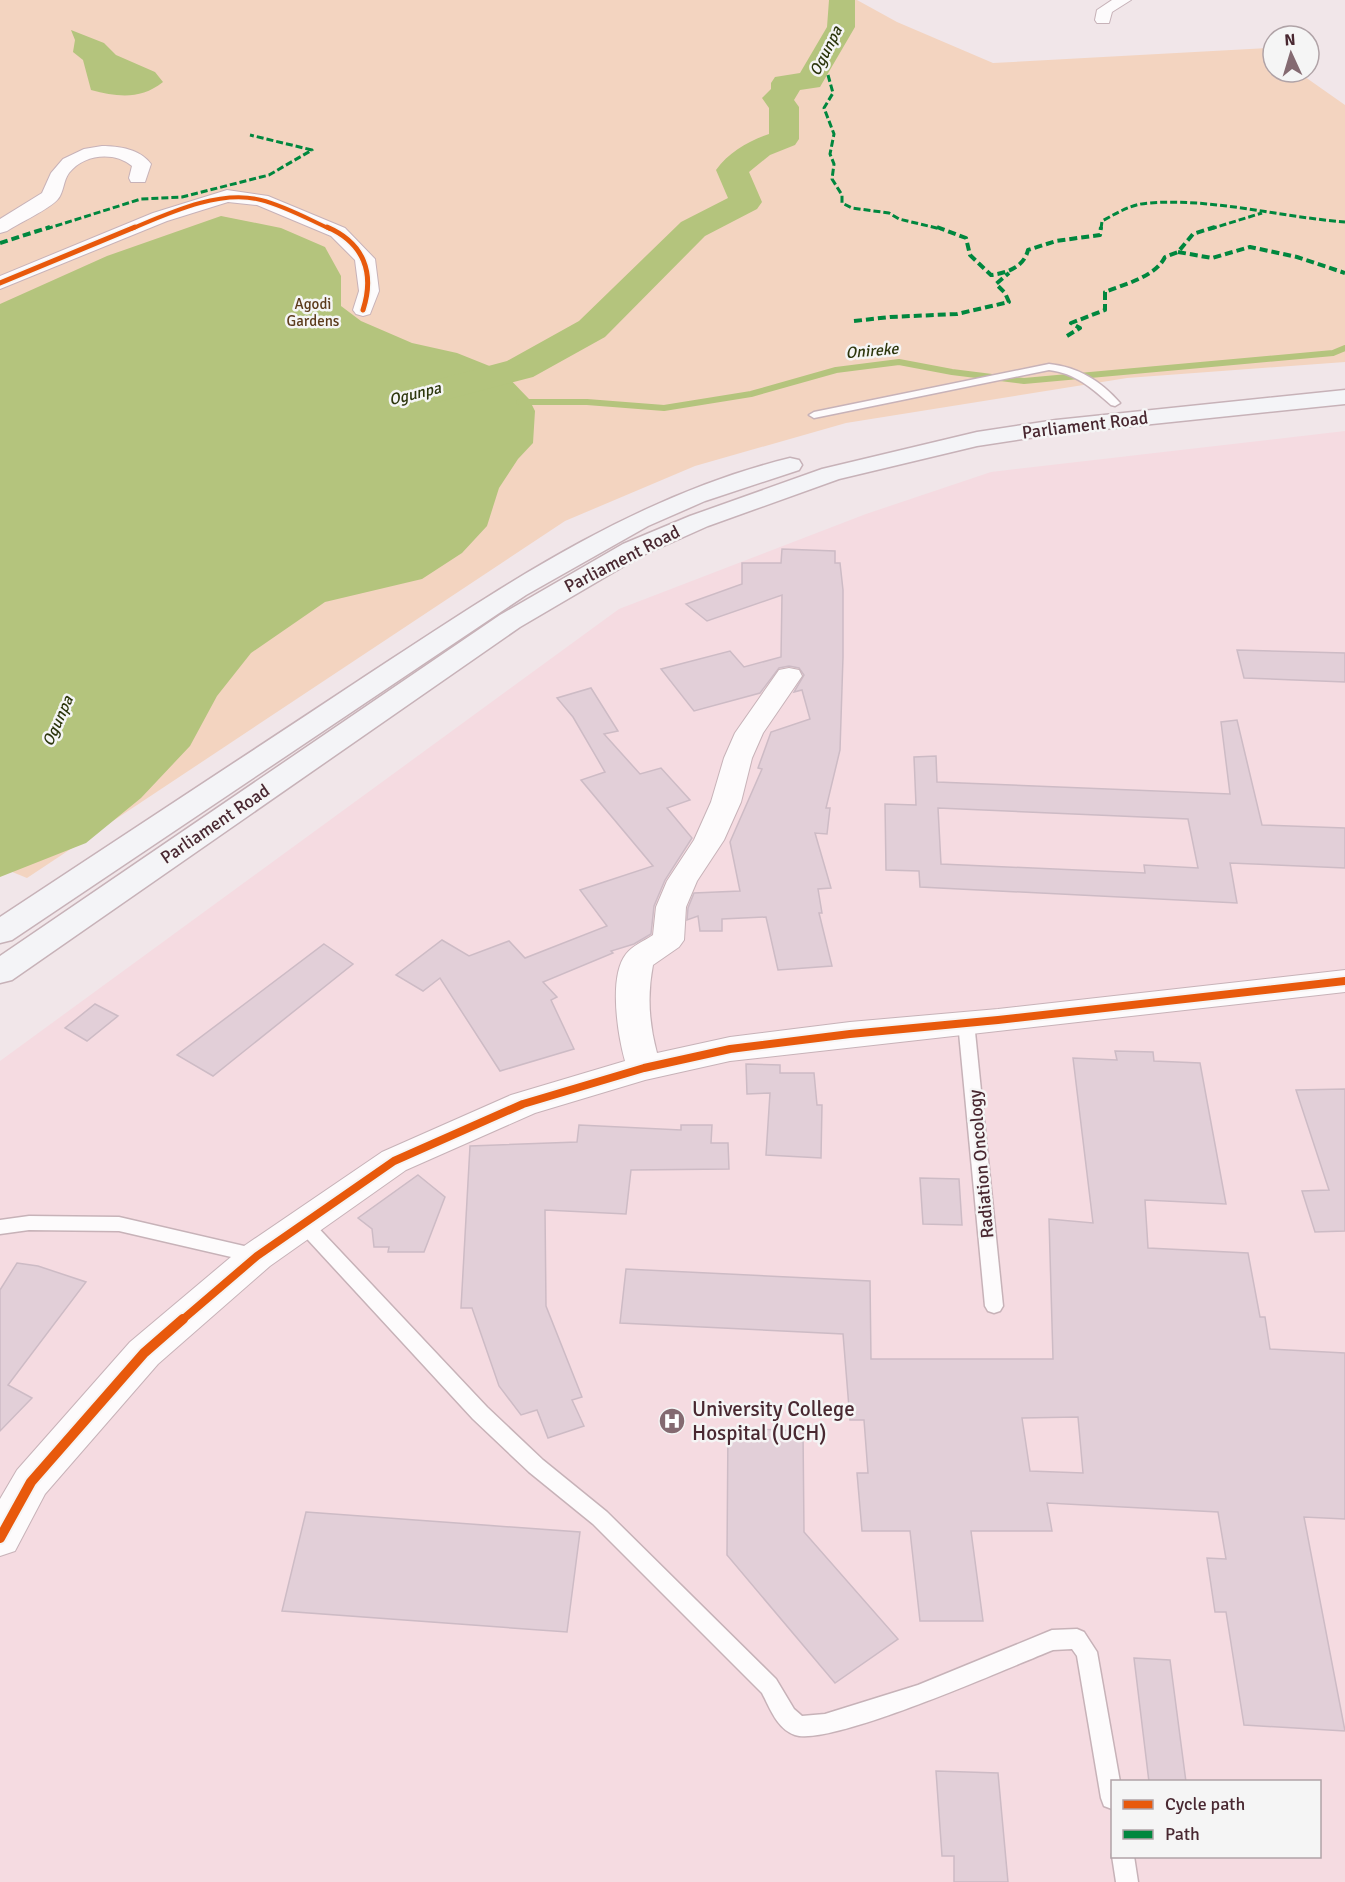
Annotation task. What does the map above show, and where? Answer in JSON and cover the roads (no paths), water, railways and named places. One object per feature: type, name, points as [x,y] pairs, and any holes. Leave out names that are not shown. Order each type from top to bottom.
[{"type":"main road","name":"Parliament Road","points":[[0,932],[517,589],[639,521],[696,496],[833,452],[982,419],[1345,380]]},
{"type":"main road","name":"Parliament Road","points":[[1,970],[510,621],[632,550],[699,521],[831,474],[977,439],[1056,427],[1345,397]]},
{"type":"street","points":[[1103,20],[1105,10],[1123,0]]},
{"type":"street","points":[[0,226],[51,196],[55,182],[63,169],[87,154],[125,152],[142,164],[138,178]]},
{"type":"street","points":[[0,283],[160,217],[227,196],[261,200],[338,232],[365,259],[369,291],[363,310]]},
{"type":"street","points":[[644,1068],[633,1029],[631,988],[638,960],[668,940],[671,907],[682,881],[710,840],[749,733],[789,676]]},
{"type":"street","points":[[0,1538],[31,1482],[144,1353],[257,1256],[394,1161],[523,1104],[644,1068],[730,1049],[1345,981]]},
{"type":"lane","points":[[814,415],[1049,367],[1068,369],[1094,384],[1115,403]]},
{"type":"lane","name":"Radiation Oncology","points":[[966,1022],[994,1306]]},
{"type":"lane","points":[[0,1227],[29,1223],[119,1224],[257,1256]]},
{"type":"lane","points":[[303,1223],[480,1413],[536,1466],[600,1518],[769,1686],[786,1716],[798,1726],[825,1724],[919,1695],[1052,1640],[1077,1639],[1088,1652],[1111,1786]]},
{"type":"lane","points":[[1123,1858],[1127,1882]]},
{"type":"water","points":[[71,30],[104,43],[116,55],[155,72],[163,82],[146,92],[128,95],[91,90],[83,60],[73,52],[75,40]]},
{"type":"water","points":[[221,216],[281,228],[325,247],[341,276],[341,306],[361,321],[412,343],[457,353],[502,371],[529,399],[535,411],[533,443],[518,459],[499,488],[487,526],[462,553],[422,579],[325,602],[251,653],[217,696],[190,746],[141,798],[86,843],[0,877],[0,304],[107,256]]},
{"type":"waterway","name":"Ogunpa","points":[[434,392],[520,369],[592,329],[693,229],[746,202],[732,170],[759,148],[784,139],[784,107],[777,98],[786,93],[785,83],[810,81],[841,27],[842,0]]},
{"type":"waterway","name":"Onireke","points":[[519,402],[587,402],[664,408],[751,394],[836,370],[899,362],[952,372],[1024,381],[1333,353],[1345,348]]},
{"type":"place","name":"University College Hospital (UCH)","points":[[672,1421]]},
{"type":"park label","name":"Agodi Gardens","points":[[313,312]]}]
